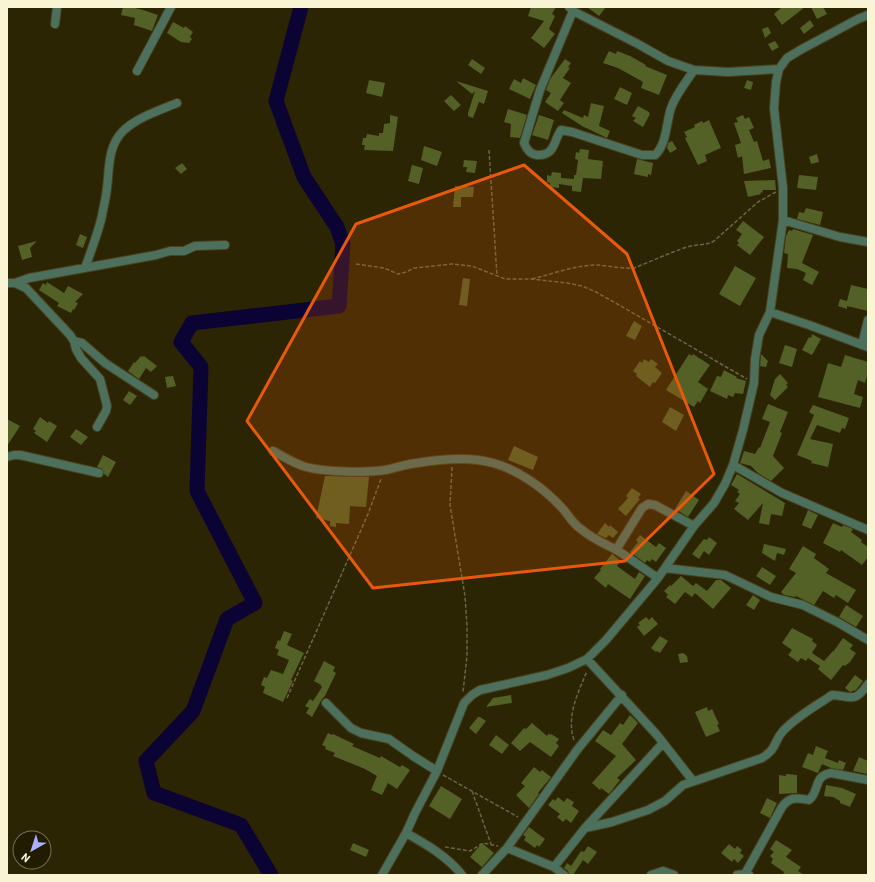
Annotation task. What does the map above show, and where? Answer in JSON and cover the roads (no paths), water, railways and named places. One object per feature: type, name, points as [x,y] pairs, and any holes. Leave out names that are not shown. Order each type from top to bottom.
[{"type":"street","points":[[55,24],[58,7]]},
{"type":"street","points":[[137,71],[171,7]]},
{"type":"street","points":[[694,70],[671,107],[661,146],[655,156],[642,155],[564,130],[561,130],[555,144],[549,152],[542,155],[533,155],[527,150],[524,143],[540,90],[571,9],[668,61],[694,70],[728,72],[779,69]]},
{"type":"street","points":[[382,875],[437,771],[464,703],[480,690],[547,675],[589,661],[658,578],[694,526],[714,503],[725,484],[733,465],[754,383],[755,359],[759,335],[770,312],[783,220],[783,188],[774,108],[776,82],[779,69],[788,58],[802,48],[868,15]]},
{"type":"street","points":[[85,268],[101,218],[106,194],[110,155],[117,138],[123,130],[130,125],[150,114],[177,103]]},
{"type":"street","points":[[783,220],[840,237],[868,242]]},
{"type":"street","points":[[11,283],[29,278],[156,255],[170,251],[184,251],[195,246],[226,245]]},
{"type":"street","points":[[11,283],[26,288],[74,341],[78,354],[96,374],[102,385],[106,406],[106,410],[97,427]]},
{"type":"street","points":[[770,312],[865,346],[868,320]]},
{"type":"street","points":[[74,341],[82,343],[104,363],[154,395]]},
{"type":"street","points":[[273,451],[295,463],[317,469],[362,471],[384,470],[417,463],[452,459],[469,459],[492,462],[511,469],[529,480],[562,509],[571,521],[581,529],[596,540],[616,550],[658,578]]},
{"type":"street","points":[[7,457],[14,454],[20,455],[99,473]]},
{"type":"street","points":[[733,465],[782,493],[868,530]]},
{"type":"street","points":[[616,550],[642,508],[648,504],[655,505],[694,526]]},
{"type":"street","points":[[665,568],[725,575],[771,597],[803,605],[868,640]]},
{"type":"street","points":[[589,661],[622,695],[693,781]]},
{"type":"street","points":[[585,828],[612,822],[648,810],[665,801],[683,785],[762,758],[770,753],[782,732],[800,717],[832,695],[852,699],[856,698],[868,684]]},
{"type":"street","points":[[482,875],[507,848],[577,750],[622,695]]},
{"type":"street","points":[[326,703],[351,728],[361,733],[389,739],[437,771]]},
{"type":"street","points":[[554,867],[585,828],[663,743]]},
{"type":"street","points":[[744,875],[787,800],[809,800],[814,793],[819,779],[825,774],[831,773],[868,780]]},
{"type":"street","points":[[406,832],[426,844],[462,875]]},
{"type":"street","points":[[507,848],[554,867],[564,875]]},
{"type":"street","points":[[651,875],[663,871],[674,875]]},
{"type":"waterway","points":[[271,875],[241,825],[154,793],[146,761],[193,711],[227,619],[255,603],[197,491],[201,367],[181,342],[192,323],[339,306],[343,244],[337,227],[304,177],[276,101],[301,7]]}]
